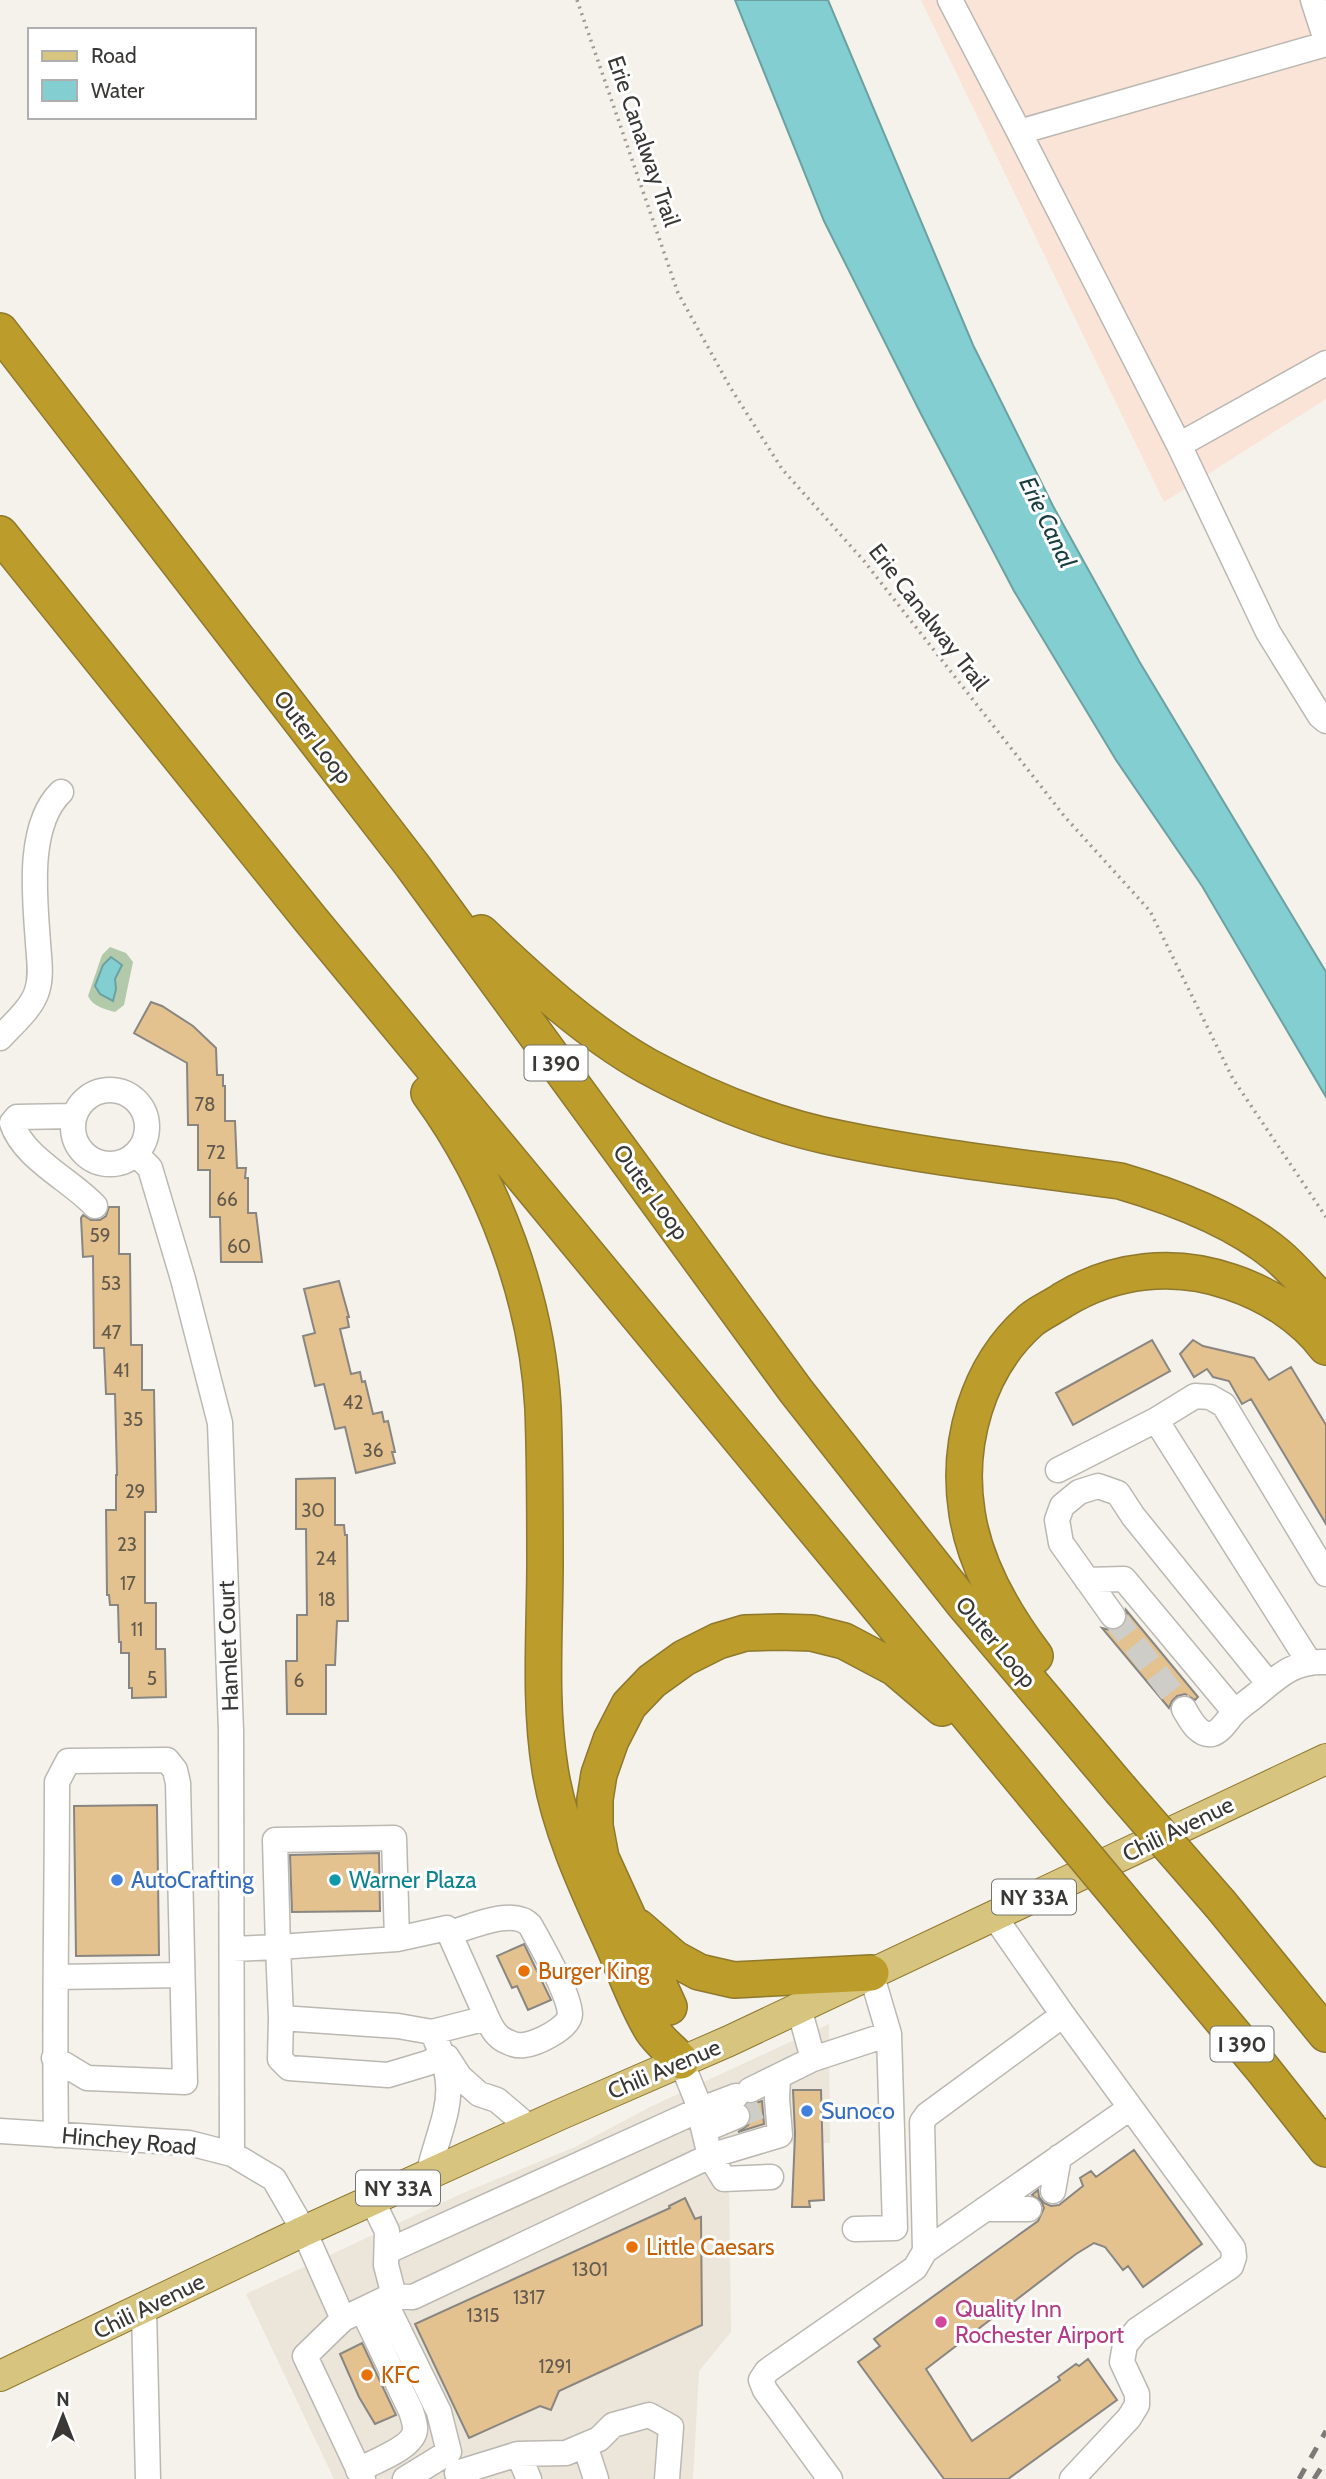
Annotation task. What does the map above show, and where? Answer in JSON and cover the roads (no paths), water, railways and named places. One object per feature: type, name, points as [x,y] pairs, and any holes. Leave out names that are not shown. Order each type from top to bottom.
[{"type":"highway","name":"Outer Loop","points":[[0,331],[412,865],[796,1391],[963,1603],[1221,1905],[1326,2034]]},
{"type":"highway","name":"I 390","points":[[0,534],[311,920],[1262,2068],[1326,2150]]},
{"type":"highway","points":[[412,865],[502,953],[568,1011],[646,1065],[699,1091],[764,1118],[839,1139],[1120,1181],[1165,1194],[1205,1212],[1276,1255],[1326,1306]]},
{"type":"highway","points":[[311,920],[392,1042],[444,1114],[477,1169],[504,1233],[522,1290],[534,1343],[543,1407],[543,1675],[550,1771],[573,1851],[595,1905],[653,2031],[681,2061]]},
{"type":"highway","points":[[1120,1789],[1064,1695],[1011,1624],[976,1548],[967,1513],[967,1438],[988,1372],[1032,1320],[1078,1291],[1126,1273],[1156,1270],[1187,1271],[1253,1289],[1294,1314],[1326,1347]]},
{"type":"highway","points":[[681,2061],[674,2019],[601,1858],[595,1826],[599,1774],[611,1740],[629,1705],[652,1681],[684,1658],[718,1642],[745,1633],[812,1633],[844,1641],[895,1668],[939,1706],[984,1733]]},
{"type":"highway","points":[[630,1920],[675,1959],[710,1975],[734,1980],[871,1973]]},
{"type":"main road","name":"Chili Avenue","points":[[0,2376],[304,2231],[729,2041],[1326,1759]]},
{"type":"street","points":[[950,0],[1179,445],[1268,632],[1326,720]]},
{"type":"street","points":[[1019,132],[1326,42],[1313,0]]},
{"type":"street","points":[[1179,445],[1326,363]]},
{"type":"street","points":[[0,1038],[37,992],[40,972],[34,890],[39,833],[43,818],[61,792]]},
{"type":"street","points":[[112,1089],[124,1092],[135,1099],[147,1120],[144,1144],[126,1161],[102,1164],[81,1151],[72,1128],[74,1116],[89,1096],[112,1089]]},
{"type":"street","points":[[74,1116],[17,1118],[12,1123],[15,1134],[35,1155],[94,1206]]},
{"type":"street","name":"Hamlet Court","points":[[136,1153],[150,1168],[183,1279],[220,1423],[231,1731],[232,2154]]},
{"type":"street","points":[[1058,1470],[1156,1420],[1195,1396],[1210,1397],[1224,1405],[1326,1574]]},
{"type":"street","points":[[1156,1420],[1318,1662],[1281,1673],[1212,1734],[1200,1732],[1184,1709]]},
{"type":"street","points":[[1114,1616],[1061,1543],[1057,1520],[1062,1506],[1079,1492],[1098,1486],[1118,1493],[1133,1516],[1269,1684]]},
{"type":"street","points":[[1087,1580],[1124,1579],[1235,1712]]},
{"type":"street","points":[[54,2058],[87,2078],[185,2082],[178,1783],[175,1770],[167,1760],[68,1761],[57,1782],[57,1977],[54,2058],[56,2135]]},
{"type":"street","points":[[397,1939],[394,1838],[275,1840],[280,2059],[289,2068],[388,2075],[428,2063],[443,2055]]},
{"type":"street","points":[[994,1916],[1233,2248],[1231,2266],[1137,2330],[1125,2345],[1122,2362],[1137,2394],[1137,2405],[1129,2418],[1072,2479]]},
{"type":"street","points":[[232,1949],[397,1939],[447,1928],[495,2033],[510,2043],[525,2045],[560,2030],[570,2016],[565,1996],[525,1920],[501,1917],[450,1933]]},
{"type":"street","points":[[855,2230],[895,2228],[889,2034],[871,1973]]},
{"type":"street","points":[[57,1977],[182,1975]]},
{"type":"street","points":[[799,2008],[813,2059]]},
{"type":"street","points":[[925,2251],[922,2122],[927,2115],[1063,2015]]},
{"type":"street","points":[[281,2018],[398,2026],[432,2032],[487,2018]]},
{"type":"street","points":[[428,2175],[448,2104],[449,2074],[432,2032]]},
{"type":"street","points":[[388,2251],[757,2097],[813,2059],[889,2034]]},
{"type":"street","points":[[443,2055],[449,2058],[460,2077],[479,2094],[497,2100],[530,2128]]},
{"type":"street","points":[[681,2061],[696,2098],[710,2156],[724,2179],[771,2177]]},
{"type":"street","points":[[371,2306],[413,2297],[710,2156],[780,2135],[757,2097]]},
{"type":"street","points":[[830,2479],[765,2390],[761,2380],[767,2371],[915,2268],[925,2251],[1130,2108]]},
{"type":"street","name":"Hinchey Road","points":[[0,2131],[189,2143],[232,2154],[274,2179],[304,2231],[371,2306]]},
{"type":"street","points":[[1053,2191],[1059,2157]]},
{"type":"street","points":[[371,2306],[415,2428],[413,2438],[360,2474],[304,2356],[371,2306],[393,2292],[387,2264],[387,2231],[372,2200]]},
{"type":"street","points":[[985,2209],[1028,2209]]},
{"type":"street","points":[[371,2306],[439,2412],[455,2468]]},
{"type":"street","points":[[144,2309],[148,2479]]},
{"type":"street","points":[[405,2479],[518,2454],[566,2453],[599,2439],[613,2426],[649,2415],[671,2427],[667,2479]]},
{"type":"street","points":[[585,2445],[596,2479]]},
{"type":"street","points":[[518,2454],[529,2479]]},
{"type":"water","name":"Erie Canal","points":[[735,0],[828,0],[973,345],[1053,506],[1139,661],[1326,972],[1326,1097],[1202,886],[1116,760],[1014,591],[824,221]]},
{"type":"water","points":[[111,957],[122,965],[115,979],[113,1001],[100,994],[95,986],[103,965]]},
{"type":"tunnel","points":[[1113,1616],[1184,1709]]},
{"type":"tunnel","points":[[737,2116],[766,2104]]},
{"type":"railway","points":[[1299,2479],[1326,2431]]},
{"type":"railway","points":[[1314,2479],[1326,2460]]},
{"type":"place","name":"AutoCrafting","points":[[117,1880]]},
{"type":"place","name":"Warner Plaza","points":[[335,1880]]},
{"type":"place","name":"Burger King","points":[[524,1971]]},
{"type":"place","name":"Sunoco","points":[[807,2111]]},
{"type":"place","name":"Little Caesars","points":[[632,2247]]},
{"type":"place","name":"Quality Inn Rochester Airport","points":[[941,2322]]},
{"type":"place","name":"KFC","points":[[367,2375]]}]
